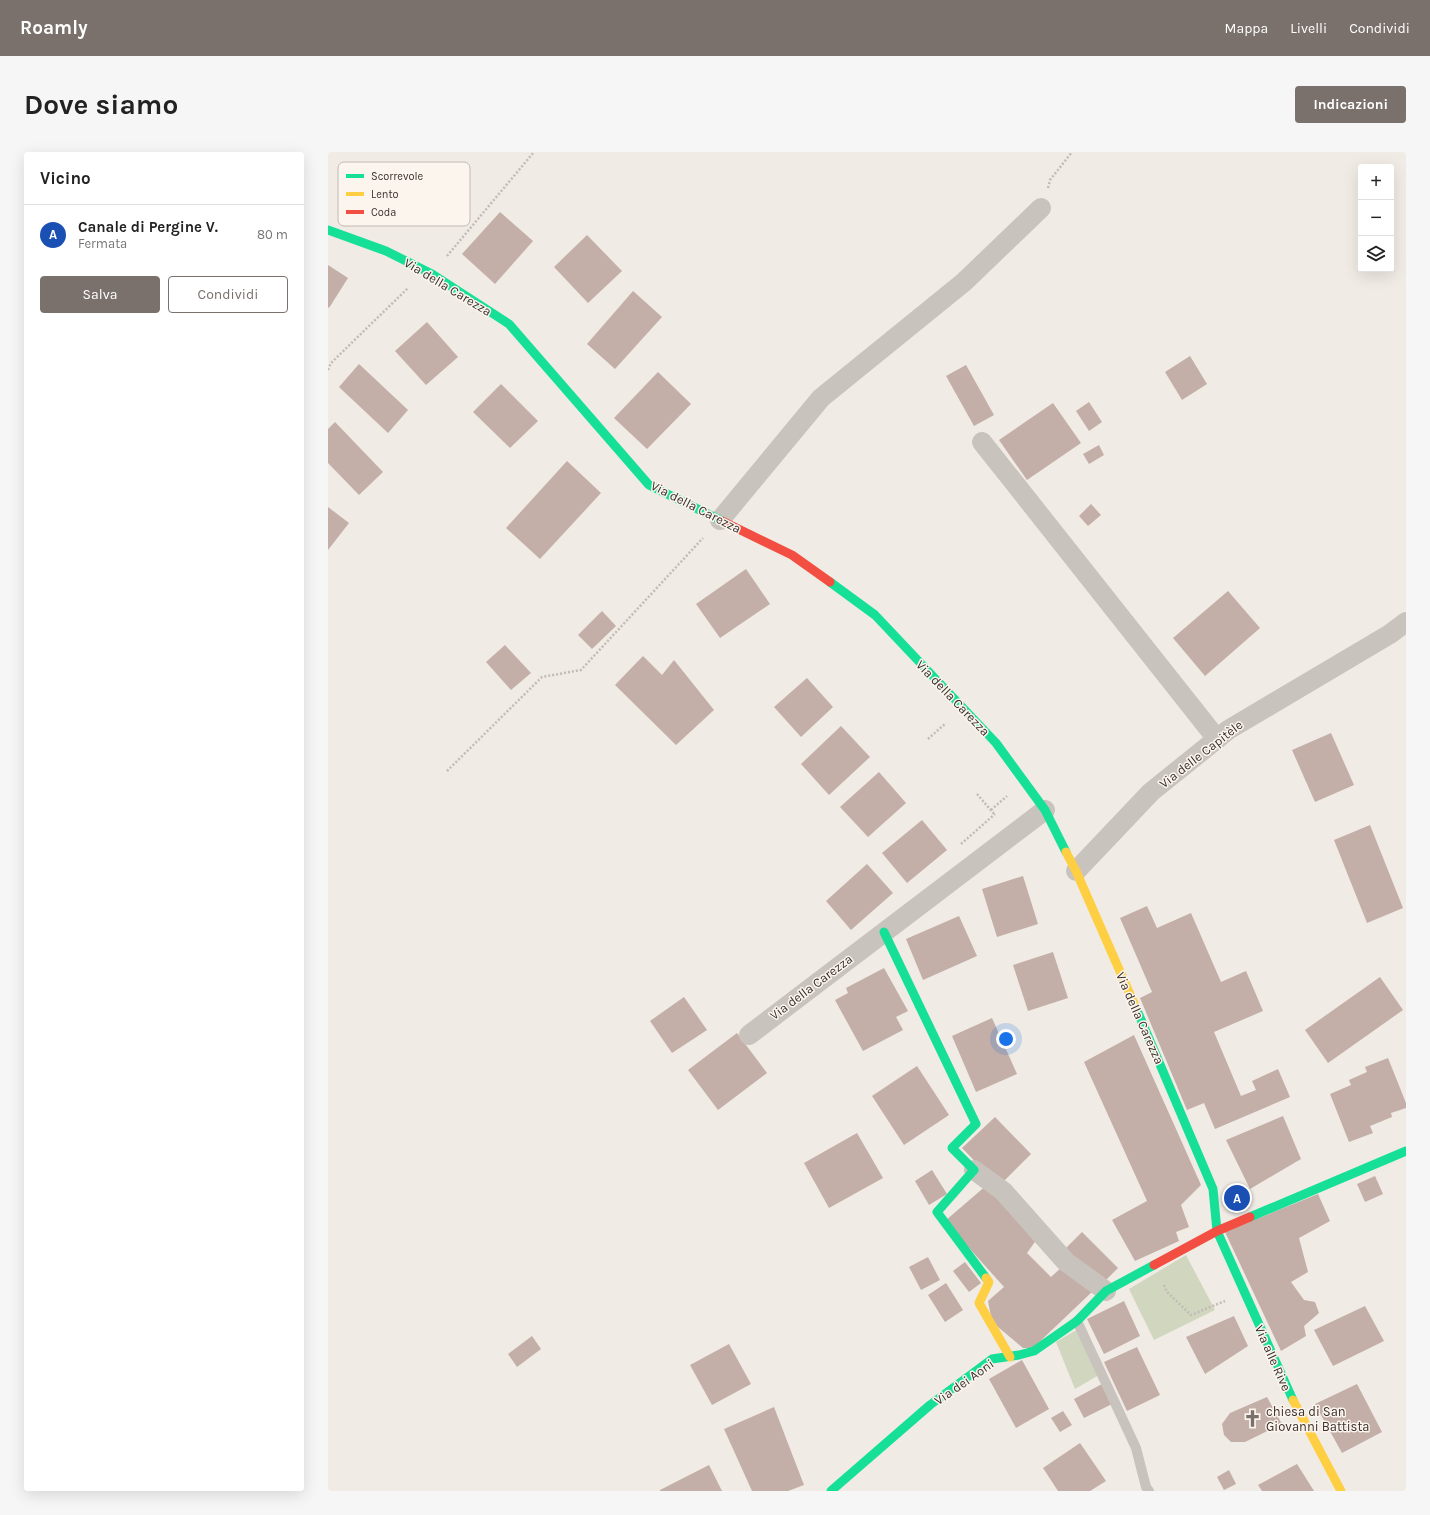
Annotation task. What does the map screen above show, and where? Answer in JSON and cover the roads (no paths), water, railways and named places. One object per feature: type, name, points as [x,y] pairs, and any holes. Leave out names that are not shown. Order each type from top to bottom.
[{"type":"street","points":[[720,520],[821,398],[964,282],[1041,208]]},
{"type":"street","name":"Via della Carezza","points":[[328,230],[386,251],[432,274],[509,324],[650,485],[792,555],[875,615],[996,743],[1045,810],[1076,871],[1213,1189],[1217,1231],[1251,1309]]},
{"type":"street","points":[[982,442],[1217,739]]},
{"type":"street","name":"Via delle Capitèle","points":[[1076,871],[1151,792],[1228,730],[1390,634],[1406,622]]},
{"type":"street","name":"Via della Carezza","points":[[749,1035],[1045,810]]},
{"type":"street","points":[[884,932],[976,1124],[952,1148],[974,1170],[1003,1191],[1066,1262],[1106,1291]]},
{"type":"street","name":"Via dei Aoni","points":[[831,1491],[930,1406],[992,1359],[1010,1357],[1034,1351],[1077,1321],[1106,1291],[1217,1231],[1406,1151]]},
{"type":"street","points":[[974,1170],[937,1212],[989,1282],[979,1303],[1010,1357]]},
{"type":"street","name":"Via alle Rive","points":[[1251,1309],[1298,1412],[1341,1491]]},
{"type":"lane","points":[[1077,1321],[1136,1448],[1148,1491]]},
{"type":"place","name":"Canale di Pergine V.","points":[[1237,1198]]},
{"type":"place","name":"chiesa di San Giovanni Battista","points":[[1253,1418]]}]
